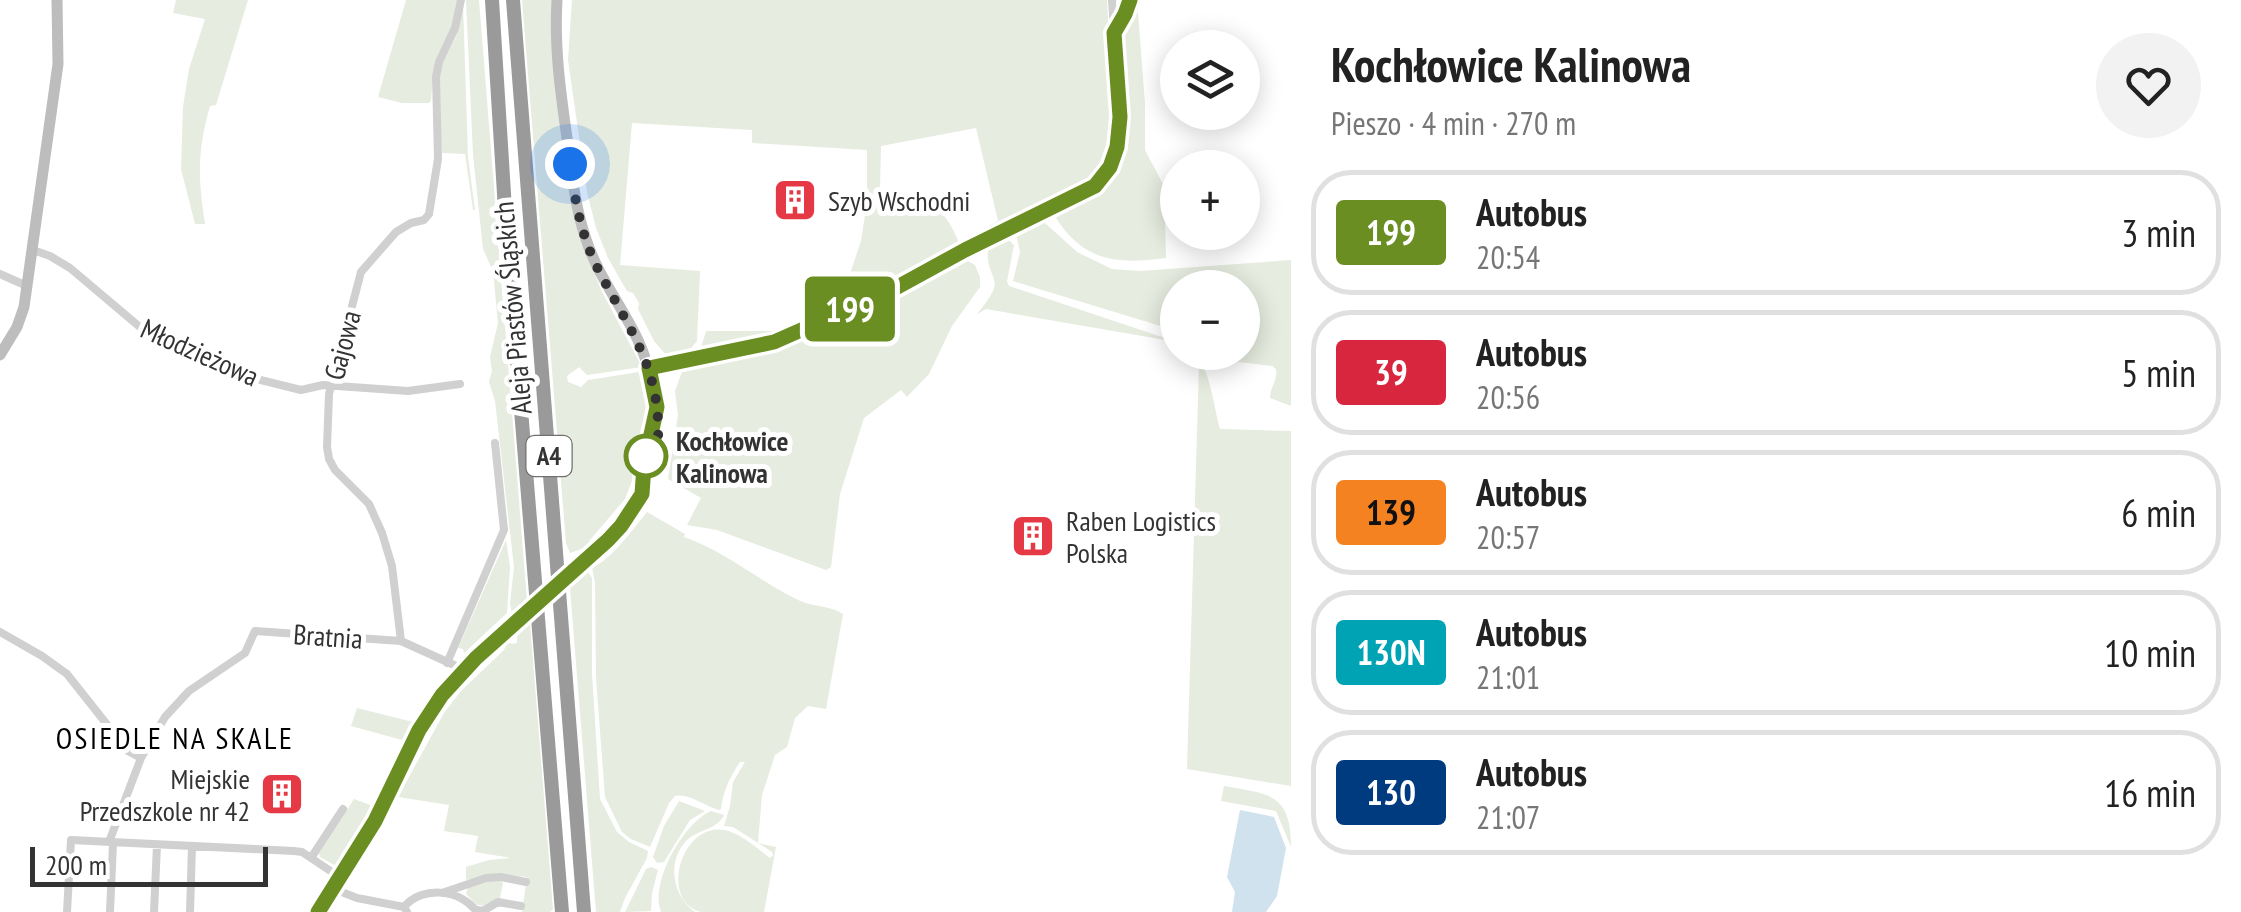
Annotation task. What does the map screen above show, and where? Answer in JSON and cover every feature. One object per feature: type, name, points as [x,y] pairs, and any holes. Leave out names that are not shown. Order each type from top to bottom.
[{"type":"highway","name":"Aleja Piastów Śląskich","points":[[492,0],[506,226],[562,912]]},
{"type":"highway","name":"Aleja Piastów Śląskich","points":[[513,0],[584,912]]},
{"type":"street","points":[[0,354],[20,320],[28,286],[58,64],[57,0]]},
{"type":"street","name":"Gajowa","points":[[401,641],[392,566],[382,532],[369,504],[329,460],[330,386],[362,272],[396,232],[430,214],[438,159],[436,77],[461,0]]},
{"type":"street","points":[[318,912],[375,821],[425,719],[442,695],[621,526],[650,476],[657,452],[659,433],[649,368],[598,269],[581,225],[556,57],[557,0]]},
{"type":"street","points":[[649,368],[774,342],[892,290],[1095,186],[1110,167],[1120,117],[1112,0]]},
{"type":"street","name":"Młodzieżowa","points":[[33,250],[70,268],[141,328],[240,375],[293,389],[330,386],[395,392],[460,384]]},
{"type":"street","points":[[0,274],[28,286]]},
{"type":"street","points":[[447,663],[504,530],[495,442]]},
{"type":"street","name":"Bratnia","points":[[141,758],[177,703],[245,653],[255,631],[401,641]]},
{"type":"street","points":[[0,632],[67,674],[128,751],[141,758],[111,842],[110,912]]},
{"type":"street","points":[[401,641],[463,672]]},
{"type":"street","points":[[311,858],[343,809]]},
{"type":"street","points":[[67,912],[71,840],[302,852],[356,902],[406,910],[413,898],[421,894],[442,893],[486,878],[526,882]]},
{"type":"street","points":[[154,912],[157,845]]},
{"type":"street","points":[[190,912],[192,846]]},
{"type":"street","points":[[442,893],[464,900],[477,911],[498,902],[521,906]]},
{"type":"shaded area","points":[[176,0],[248,0],[216,105],[210,106],[203,137],[200,179],[205,224],[195,224],[181,169],[189,69],[205,19],[173,13]]},
{"type":"shaded area","points":[[406,0],[457,0],[451,31],[437,57],[429,103],[402,103],[378,97]]},
{"type":"shaded area","points":[[466,0],[479,0],[527,601],[512,614],[514,567],[495,401],[489,382],[498,323],[493,271],[483,249],[473,155]]},
{"type":"shaded area","points":[[522,0],[552,0],[582,242],[601,290],[642,367],[587,375],[579,367],[567,376],[568,382],[581,387],[588,380],[639,372],[647,410],[641,451],[637,451],[635,462],[639,463],[625,499],[587,547],[570,553],[566,543]]},
{"type":"shaded area","points":[[572,0],[1107,0],[1114,121],[1108,160],[1091,183],[968,244],[965,239],[998,221],[976,128],[881,146],[880,189],[898,202],[904,195],[934,206],[947,219],[961,248],[891,288],[771,341],[702,353],[706,331],[788,331],[842,298],[861,241],[867,202],[867,150],[752,143],[752,130],[632,123],[620,265],[700,271],[697,341],[687,353],[667,356],[654,341],[638,309],[639,303],[627,291],[608,258],[596,228],[568,60]]},
{"type":"shaded area","points":[[1137,0],[1145,150],[1160,178],[1160,250],[1166,250],[1166,258],[1131,261],[1101,256],[1075,241],[1053,213],[1102,189],[1122,159],[1125,113],[1121,41]]},
{"type":"shaded area","points":[[463,4],[468,157],[475,210],[465,154],[442,153],[438,89],[440,69],[456,36]]},
{"type":"shaded area","points":[[1044,222],[1077,252],[1112,269],[1140,271],[1291,260],[1291,406],[1270,398],[1276,369],[1260,365],[1260,270],[1160,270],[1160,326],[1013,281],[1020,252],[1016,234],[1021,227]]},
{"type":"shaded area","points":[[1006,238],[1014,245],[1009,286],[1160,339],[986,309],[977,314],[995,285],[988,247]]},
{"type":"shaded area","points":[[966,260],[975,265],[980,287],[952,326],[929,374],[907,397],[901,390],[864,418],[840,494],[831,567],[826,570],[717,530],[687,525],[701,498],[668,479],[678,415],[675,391],[683,369],[771,349]]},
{"type":"shaded area","points":[[1199,370],[1204,370],[1220,429],[1291,431],[1291,786],[1187,769]]},
{"type":"shaded area","points":[[647,512],[798,600],[843,614],[826,709],[808,706],[795,718],[787,747],[775,755],[762,795],[758,843],[776,847],[764,912],[701,912],[687,904],[678,877],[689,846],[700,835],[714,830],[731,832],[770,858],[773,855],[733,827],[724,826],[733,782],[745,762],[740,762],[733,773],[719,810],[675,796],[650,847],[622,832],[605,797],[592,568],[615,550]]},
{"type":"shaded area","points":[[506,540],[510,567],[507,613],[464,653],[458,648]]},
{"type":"shaded area","points":[[588,572],[592,578],[592,674],[600,799],[617,832],[648,851],[620,912],[596,912],[570,588]]},
{"type":"shaded area","points":[[530,623],[553,909],[550,912],[522,912],[527,877],[503,874],[466,880],[466,867],[511,858],[475,852],[478,836],[444,831],[449,805],[398,797],[444,713],[508,641],[517,643],[517,635]]},
{"type":"shaded area","points":[[357,708],[413,722],[402,740],[351,726]]},
{"type":"shaded area","points":[[1224,786],[1265,795],[1282,806],[1291,847],[1276,811],[1221,801]]},
{"type":"shaded area","points":[[354,799],[373,806],[336,866],[319,853]]},
{"type":"shaded area","points":[[679,801],[705,811],[690,820],[664,862],[657,863],[653,857],[664,826]]},
{"type":"shaded area","points":[[711,811],[724,815],[717,824],[686,841],[674,869],[677,888],[695,912],[661,912],[660,886],[671,855],[690,827]]},
{"type":"shaded area","points":[[646,869],[658,870],[651,911],[625,912]]},
{"type":"shaded area","points":[[481,881],[503,883],[500,898],[487,906],[477,905],[466,894],[468,887]]},
{"type":"water","points":[[1240,810],[1274,817],[1286,848],[1277,896],[1266,912],[1232,912],[1235,892],[1227,877]]},
{"type":"bus line","name":"199","points":[[318,912],[375,821],[419,730],[442,695],[476,658],[608,540],[642,494],[657,407],[649,368],[774,342],[892,290],[1095,186],[1110,167],[1117,147],[1120,117],[1114,33],[1130,0]]},
{"type":"place","name":"Szyb Wschodni","points":[[795,200]]},
{"type":"place","name":"Kochłowice Kalinowa","points":[[646,456]]},
{"type":"place","name":"Raben Logistics Polska","points":[[1033,536]]},
{"type":"place","name":"Miejskie Przedszkole nr 42","points":[[282,794]]},
{"type":"district","name":"OSIEDLE NA SKALE","points":[[175,737]]},
{"type":"route","points":[[570,164],[590,251],[649,368],[659,433],[657,452],[646,456]]}]
